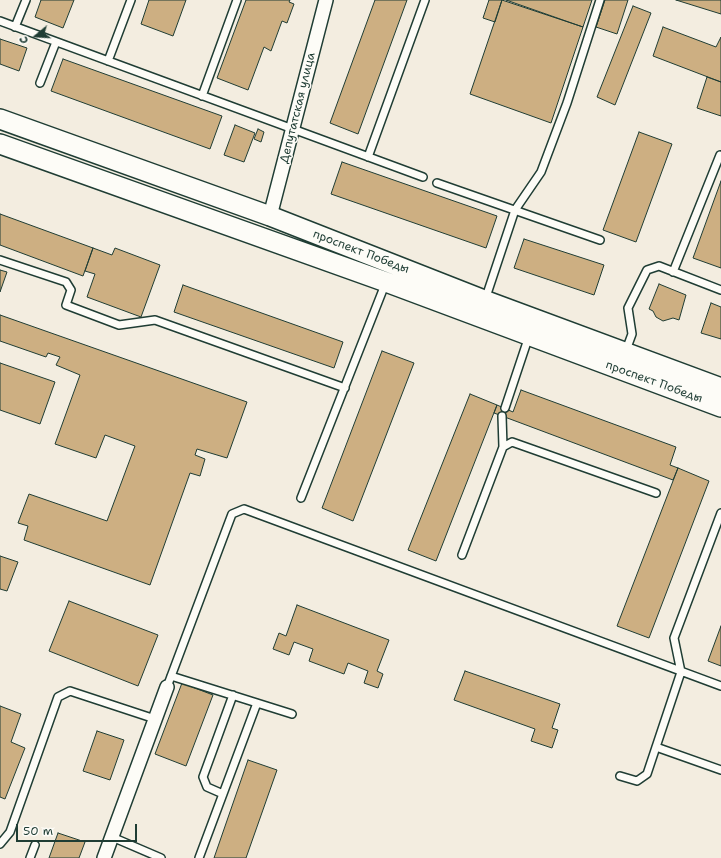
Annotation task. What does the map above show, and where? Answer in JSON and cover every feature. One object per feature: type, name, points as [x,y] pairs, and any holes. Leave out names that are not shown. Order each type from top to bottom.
[{"type":"main road","name":"проспект Победы","points":[[0,119],[270,216],[484,300],[721,388]]},
{"type":"main road","name":"проспект Победы","points":[[0,144],[386,282],[721,407]]},
{"type":"street","name":"Депутатская улица","points":[[270,216],[326,0]]},
{"type":"street","points":[[104,858],[169,681]]},
{"type":"lane","points":[[15,27],[26,0]]},
{"type":"lane","points":[[108,62],[131,0]]},
{"type":"lane","points":[[202,96],[237,0]]},
{"type":"lane","points":[[368,157],[425,0]]},
{"type":"lane","points":[[484,300],[515,210],[541,172],[567,103],[600,0]]},
{"type":"lane","points":[[0,21],[423,177]]},
{"type":"lane","points":[[40,83],[56,42]]},
{"type":"lane","points":[[673,272],[720,155]]},
{"type":"lane","points":[[437,183],[600,240]]},
{"type":"lane","points":[[0,260],[66,282],[71,290],[66,305],[72,308],[119,324],[155,320],[345,388]]},
{"type":"lane","points":[[625,353],[632,334],[628,308],[647,270],[659,266],[721,290]]},
{"type":"lane","points":[[301,498],[386,282]]},
{"type":"lane","points":[[505,408],[529,336]]},
{"type":"lane","points":[[462,554],[502,447],[502,416]]},
{"type":"lane","points":[[502,447],[512,442],[656,494]]},
{"type":"lane","points":[[292,714],[233,695],[169,681],[232,514],[244,509],[721,686]]},
{"type":"lane","points":[[620,776],[636,781],[647,774],[681,672],[674,638],[721,513]]},
{"type":"lane","points":[[0,844],[10,832],[58,697],[70,691],[155,719]]},
{"type":"lane","points":[[223,794],[207,787],[203,777],[233,695]]},
{"type":"lane","points":[[198,858],[257,703]]},
{"type":"lane","points":[[656,747],[721,770]]},
{"type":"lane","points":[[112,838],[161,858]]},
{"type":"lane","points":[[30,858],[35,845]]},
{"type":"building","points":[[41,0],[74,0],[63,28],[35,17]]},
{"type":"building","points":[[149,0],[186,0],[173,36],[141,24]]},
{"type":"building","points":[[246,0],[290,0],[289,2],[294,4],[287,23],[282,21],[271,51],[264,47],[248,90],[217,78]]},
{"type":"building","points":[[375,0],[407,0],[358,134],[330,123]]},
{"type":"building","points":[[489,0],[502,0],[495,22],[483,18]]},
{"type":"building","points":[[502,0],[583,27],[551,123],[470,94]]},
{"type":"building","points":[[506,0],[592,0],[583,27]]},
{"type":"building","points":[[605,0],[628,0],[617,34],[596,27]]},
{"type":"building","points":[[676,0],[721,0],[721,14]]},
{"type":"building","points":[[633,6],[651,13],[615,105],[597,97]]},
{"type":"building","points":[[663,27],[716,47],[721,37],[721,82],[653,56]]},
{"type":"building","points":[[0,39],[27,48],[19,71],[0,64]]},
{"type":"building","points":[[63,59],[222,116],[210,149],[51,91]]},
{"type":"building","points":[[707,77],[721,82],[721,116],[697,108]]},
{"type":"building","points":[[235,125],[255,133],[244,162],[224,155]]},
{"type":"building","points":[[258,129],[264,132],[261,142],[254,139]]},
{"type":"building","points":[[639,132],[672,144],[636,242],[603,230]]},
{"type":"building","points":[[342,162],[497,216],[486,248],[331,194]]},
{"type":"building","points":[[721,181],[721,268],[693,258]]},
{"type":"building","points":[[0,214],[93,248],[83,276],[0,245]]},
{"type":"building","points":[[524,239],[604,265],[594,295],[514,268]]},
{"type":"building","points":[[93,248],[112,255],[115,248],[160,265],[141,317],[87,297],[95,274],[85,271]]},
{"type":"building","points":[[0,270],[7,272],[0,292]]},
{"type":"building","points":[[659,284],[686,295],[679,320],[673,318],[663,321],[656,317],[653,311],[649,309]]},
{"type":"building","points":[[183,285],[343,342],[334,368],[174,312]]},
{"type":"building","points":[[711,303],[721,307],[721,339],[701,333]]},
{"type":"building","points":[[0,315],[247,402],[227,458],[197,449],[195,455],[205,459],[200,476],[190,473],[150,585],[24,540],[28,526],[18,523],[29,494],[107,521],[135,446],[105,435],[96,458],[55,444],[80,375],[56,365],[60,357],[48,353],[46,357],[0,341]]},
{"type":"building","points":[[382,351],[414,363],[353,521],[322,508]]},
{"type":"building","points":[[0,363],[55,382],[40,424],[0,410]]},
{"type":"building","points":[[521,390],[676,447],[670,465],[678,468],[673,480],[494,413],[497,405],[513,412]]},
{"type":"building","points":[[470,394],[497,405],[436,561],[408,550]]},
{"type":"building","points":[[678,468],[709,481],[649,638],[617,626]]},
{"type":"building","points":[[0,556],[18,562],[7,591],[0,589]]},
{"type":"building","points":[[69,601],[158,635],[138,686],[49,651]]},
{"type":"building","points":[[297,605],[389,640],[377,671],[383,674],[378,688],[364,683],[368,671],[348,663],[344,674],[309,661],[313,649],[294,642],[289,655],[273,649],[279,633],[286,636]]},
{"type":"building","points":[[721,626],[721,666],[708,661]]},
{"type":"building","points":[[465,671],[560,704],[552,728],[558,730],[552,748],[531,741],[535,729],[454,700]]},
{"type":"building","points":[[182,683],[213,695],[186,766],[155,754]]},
{"type":"building","points":[[0,706],[21,714],[11,742],[25,748],[5,799],[0,797]]},
{"type":"building","points":[[97,731],[124,740],[110,780],[83,771]]},
{"type":"building","points":[[248,760],[277,770],[246,858],[214,858]]},
{"type":"building","points":[[58,833],[85,842],[79,858],[49,858]]}]
